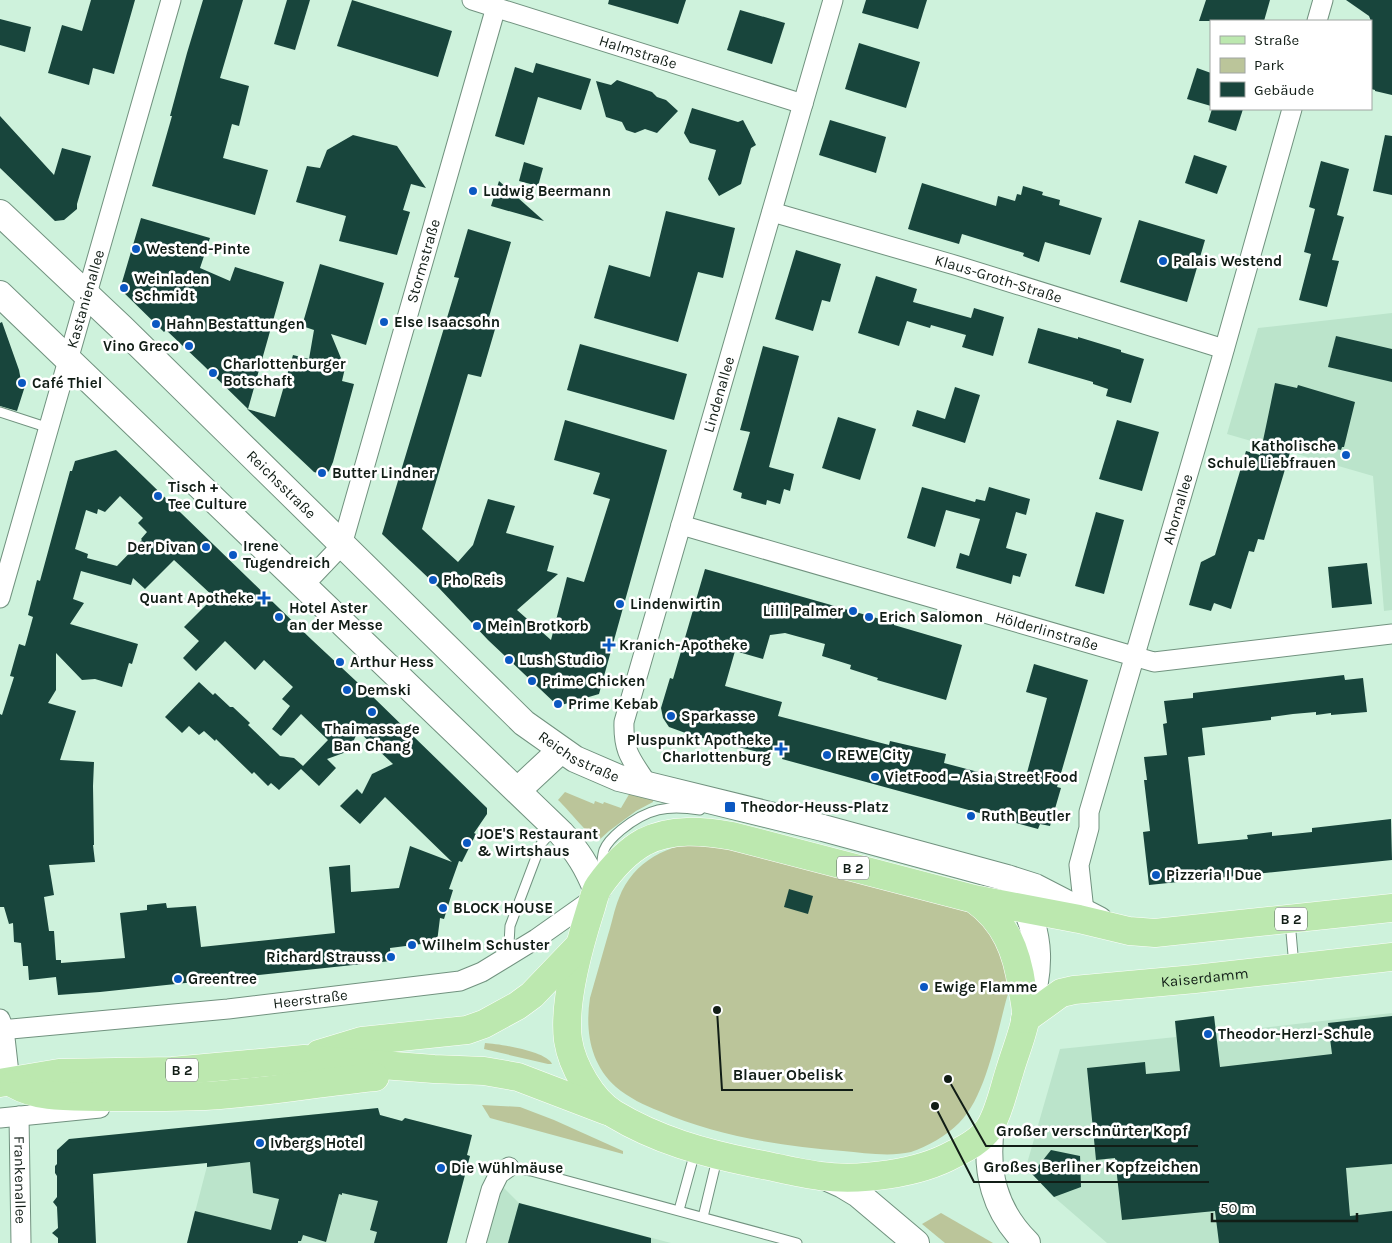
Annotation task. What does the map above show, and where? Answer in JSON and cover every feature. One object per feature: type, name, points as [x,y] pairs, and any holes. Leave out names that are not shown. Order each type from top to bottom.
[{"type":"main road","name":"Reichsstraße","points":[[0,213],[122,328],[524,723],[561,750],[592,767],[619,778],[648,785]]},
{"type":"main road","points":[[0,294],[518,790],[575,849],[588,869],[597,892]]},
{"type":"main road","points":[[518,790],[561,750]]},
{"type":"main road","points":[[648,785],[823,828],[1007,878],[1035,887],[1108,925]]},
{"type":"main road","name":"B 2","points":[[304,1059],[362,1041],[467,1030],[484,1024],[517,1006],[532,994],[578,947],[597,892],[627,853],[645,842],[660,836],[677,833],[707,832],[732,836],[974,899],[1108,925],[1129,931],[1155,933],[1392,908]]},
{"type":"main road","points":[[1007,878],[1027,909],[1033,929],[1037,966],[1035,990],[991,1127],[988,1159],[995,1194],[1007,1219],[1027,1243]]},
{"type":"main road","points":[[974,899],[995,917],[1011,942],[1019,968],[1025,1018]]},
{"type":"main road","points":[[578,947],[570,994],[568,1038],[573,1059],[582,1077],[597,1099],[611,1113]]},
{"type":"main road","name":"Kaiserdamm","points":[[1025,1018],[1061,993],[1074,990],[1392,957]]},
{"type":"main road","name":"B 2","points":[[5,1082],[59,1073],[172,1071],[304,1059],[434,1069],[471,1069],[518,1078],[544,1086],[611,1113],[643,1130],[670,1141],[707,1152],[822,1176],[887,1174],[920,1168],[954,1155],[981,1137],[991,1127]]},
{"type":"main road","name":"B 2","points":[[5,1082],[36,1094],[165,1098],[222,1095],[434,1069]]},
{"type":"main road","points":[[822,1176],[858,1194],[916,1243]]},
{"type":"street","name":"Kastanienallee","points":[[0,598],[171,0]]},
{"type":"street","name":"Halmstraße","points":[[472,0],[803,104]]},
{"type":"street","name":"Lindenallee","points":[[648,785],[628,755],[623,739],[624,722],[833,0]]},
{"type":"street","points":[[1317,20],[1323,0]]},
{"type":"street","name":"Stormstraße","points":[[303,586],[342,544],[496,7]]},
{"type":"street","name":"Ahornallee","points":[[1084,911],[1079,865],[1089,828],[1089,812],[1292,110]]},
{"type":"street","name":"Klaus-Groth-Straße","points":[[772,212],[958,266],[1224,349]]},
{"type":"street","name":"Hölderlinstraße","points":[[680,525],[1154,662],[1392,634]]},
{"type":"street","name":"Heerstraße","points":[[5,1082],[1,1026],[228,1009],[453,983],[469,979],[536,939],[597,892]]},
{"type":"street","points":[[0,1118],[129,1105],[165,1098]]},
{"type":"street","name":"Frankenallee","points":[[19,1116],[21,1243]]},
{"type":"street","points":[[476,1243],[491,1190],[498,1174],[508,1168]]},
{"type":"lane","points":[[0,412],[49,428]]},
{"type":"lane","points":[[597,892],[604,850],[612,838],[633,820],[657,809],[687,808],[711,812]]},
{"type":"lane","points":[[514,952],[508,944],[510,926],[540,844],[555,828]]},
{"type":"lane","points":[[786,829],[823,828]]},
{"type":"lane","points":[[1290,919],[1295,968]]},
{"type":"lane","points":[[679,1210],[707,1152]]},
{"type":"lane","points":[[703,1217],[707,1152]]},
{"type":"lane","points":[[508,1168],[531,1171],[797,1243]]},
{"type":"shaded area","name":"Katholische Schule Liebfrauen","points":[[1392,313],[1392,610],[1384,611],[1373,476],[1227,434],[1258,328]]},
{"type":"shaded area","points":[[1392,1013],[1392,1243],[1107,1243],[1054,1197],[1026,1167],[1060,1049],[1176,1037],[1175,1021],[1214,1016],[1217,1033]]},
{"type":"shaded area","points":[[378,1108],[380,1115],[401,1121],[405,1118],[470,1135],[467,1155],[470,1156],[447,1243],[187,1243],[218,1124]]},
{"type":"shaded area","points":[[502,1186],[519,1203],[671,1243],[486,1243]]},
{"type":"green space","points":[[631,791],[653,799],[653,802],[636,811],[598,841],[590,835],[558,800],[565,792],[594,804],[595,801],[603,804],[604,802],[621,808]]},
{"type":"green space","points":[[707,842],[957,908],[978,918],[992,929],[1001,951],[1010,988],[995,1046],[983,1081],[968,1112],[959,1123],[930,1144],[911,1152],[894,1154],[819,1149],[772,1143],[726,1133],[681,1120],[631,1098],[607,1078],[600,1068],[591,1046],[588,1022],[590,998],[619,898],[633,874],[654,856],[679,846]]},
{"type":"green space","points":[[485,1043],[532,1052],[548,1059],[552,1064],[484,1049]]},
{"type":"green space","points":[[482,1105],[520,1107],[623,1151],[623,1154],[490,1118]]},
{"type":"green space","points":[[941,1213],[993,1243],[945,1243],[922,1224]]},
{"type":"building","points":[[91,0],[135,0],[114,74],[93,68],[89,85],[48,73],[62,25],[82,31]]},
{"type":"building","points":[[203,0],[243,0],[220,78],[249,86],[239,126],[232,124],[223,158],[268,170],[255,215],[152,186]]},
{"type":"building","points":[[287,0],[310,0],[295,50],[274,44]]},
{"type":"building","points":[[352,0],[452,31],[438,77],[337,46]]},
{"type":"building","points":[[609,0],[686,0],[678,24],[608,4]]},
{"type":"building","points":[[866,0],[927,0],[918,29],[862,13]]},
{"type":"building","points":[[1206,0],[1270,0],[1264,20],[1199,21]]},
{"type":"building","points":[[1346,0],[1392,0],[1392,95],[1372,89],[1372,20]]},
{"type":"building","points":[[740,10],[785,23],[772,64],[727,50]]},
{"type":"building","points":[[0,19],[31,27],[25,52],[0,45]]},
{"type":"building","points":[[859,43],[920,62],[906,108],[845,89]]},
{"type":"building","points":[[536,63],[591,79],[581,110],[538,97],[524,145],[495,136],[515,67],[533,73]]},
{"type":"building","points":[[1197,68],[1210,73],[1210,106],[1187,99]]},
{"type":"building","points":[[617,80],[652,92],[657,97],[666,100],[678,111],[657,133],[645,129],[635,133],[626,130],[622,122],[606,117],[596,81],[611,85]]},
{"type":"building","points":[[692,108],[738,122],[743,120],[756,145],[751,148],[741,184],[719,196],[708,179],[716,150],[690,143],[684,133]]},
{"type":"building","points":[[1212,110],[1243,110],[1236,131],[1208,122]]},
{"type":"building","points":[[0,116],[54,175],[62,148],[91,156],[77,209],[64,220],[55,221],[0,168]]},
{"type":"building","points":[[830,120],[886,137],[876,173],[819,155]]},
{"type":"building","points":[[353,135],[397,146],[426,188],[411,184],[403,210],[410,212],[397,255],[339,241],[346,216],[296,202],[307,166],[320,168],[327,150]]},
{"type":"building","points":[[1385,135],[1392,136],[1392,195],[1373,191]]},
{"type":"building","points":[[1194,155],[1227,166],[1217,194],[1185,183]]},
{"type":"building","points":[[1321,161],[1349,169],[1337,215],[1344,217],[1332,260],[1339,261],[1327,307],[1299,300],[1311,254],[1304,252],[1315,209],[1309,207]]},
{"type":"building","points":[[524,162],[543,168],[538,186],[519,181]]},
{"type":"building","points":[[499,181],[544,221],[491,206]]},
{"type":"building","points":[[922,183],[996,206],[998,196],[1015,201],[1017,194],[1021,195],[1023,186],[1043,192],[1042,195],[1060,200],[1059,205],[1102,218],[1090,255],[1045,242],[1039,262],[1023,256],[1024,253],[962,234],[959,244],[908,229]]},
{"type":"building","points":[[666,211],[735,228],[723,278],[698,272],[678,342],[594,318],[609,265],[650,277]]},
{"type":"building","points":[[141,218],[210,238],[200,268],[230,281],[235,267],[284,282],[248,409],[166,330],[164,332],[120,289]]},
{"type":"building","name":"Palais Westend","points":[[1139,220],[1205,240],[1187,302],[1120,282]]},
{"type":"building","points":[[468,229],[511,242],[489,317],[498,319],[481,377],[468,374],[422,529],[458,562],[473,545],[488,499],[515,506],[506,533],[554,546],[547,571],[558,574],[517,610],[551,640],[567,577],[584,582],[610,499],[593,494],[600,473],[554,460],[565,420],[667,450],[599,694],[558,706],[488,640],[438,587],[382,534],[459,278],[454,277]]},
{"type":"building","points":[[796,250],[841,264],[830,302],[822,300],[813,331],[775,319]]},
{"type":"building","points":[[320,264],[384,283],[366,345],[331,334],[345,368],[342,381],[354,384],[333,462],[329,471],[324,475],[314,472],[247,409],[275,417],[293,355],[309,359],[314,330],[302,326]]},
{"type":"building","points":[[876,276],[917,289],[913,302],[971,318],[974,308],[1004,317],[993,356],[962,347],[966,335],[931,325],[930,328],[907,321],[899,346],[858,333]]},
{"type":"building","points":[[2,322],[19,370],[22,386],[25,386],[17,411],[0,406],[0,323]]},
{"type":"building","points":[[1038,328],[1078,339],[1078,337],[1144,359],[1131,403],[1106,396],[1108,389],[1093,384],[1093,382],[1028,363]]},
{"type":"building","points":[[1336,336],[1392,349],[1392,382],[1328,367]]},
{"type":"building","points":[[580,344],[687,374],[674,420],[567,390]]},
{"type":"building","points":[[763,346],[799,356],[769,467],[794,474],[790,491],[784,489],[780,504],[767,500],[766,505],[741,498],[742,493],[733,490],[750,432],[740,430]]},
{"type":"building","points":[[1275,383],[1297,388],[1298,385],[1355,402],[1344,447],[1341,450],[1294,439],[1264,540],[1258,539],[1254,552],[1249,551],[1231,609],[1214,603],[1211,611],[1189,605],[1201,562],[1215,555],[1246,451],[1260,455]]},
{"type":"building","points":[[955,387],[980,395],[965,443],[912,426],[917,410],[945,419]]},
{"type":"building","points":[[838,417],[876,429],[860,480],[822,468]]},
{"type":"building","points":[[1117,420],[1159,432],[1142,491],[1099,479]]},
{"type":"building","points":[[116,450],[487,808],[487,814],[474,833],[476,834],[462,862],[459,861],[449,889],[453,890],[444,919],[440,918],[437,942],[390,948],[391,961],[100,992],[58,995],[56,977],[29,980],[28,966],[23,966],[21,943],[14,942],[13,923],[9,924],[4,907],[0,907],[0,714],[2,715],[14,677],[10,676],[19,644],[25,646],[33,617],[28,615],[37,580],[40,581],[70,471],[72,471],[75,461]],"holes":[[[120,496],[143,518],[138,523],[147,532],[142,540],[117,566],[87,558],[88,554],[75,549],[86,510],[97,514],[98,509],[105,512]],[[174,560],[214,597],[184,627],[199,641],[183,658],[196,671],[225,641],[255,670],[264,660],[293,687],[282,699],[290,706],[272,729],[281,736],[301,714],[328,740],[303,766],[294,758],[280,756],[248,725],[250,723],[233,707],[230,707],[215,693],[213,695],[199,682],[165,717],[182,733],[189,726],[199,735],[204,731],[215,741],[216,739],[252,774],[254,772],[268,786],[271,783],[279,790],[301,769],[319,786],[336,768],[327,759],[349,751],[358,731],[393,764],[372,774],[362,794],[357,789],[340,806],[360,824],[385,797],[452,862],[410,846],[399,888],[351,892],[350,865],[329,867],[335,933],[201,947],[196,906],[167,908],[166,903],[147,905],[147,910],[120,913],[125,958],[61,963],[61,960],[56,960],[54,931],[49,931],[44,897],[54,895],[49,865],[95,862],[93,845],[94,762],[60,760],[76,711],[48,703],[56,690],[56,653],[82,680],[95,679],[122,687],[129,663],[132,664],[138,644],[70,624],[84,603],[73,599],[81,571],[131,585],[133,578],[145,589]]]},
{"type":"building","points":[[922,487],[975,502],[976,499],[985,501],[989,487],[1030,499],[1026,515],[1016,512],[1006,548],[1027,554],[1020,577],[1013,575],[1011,584],[956,568],[960,553],[969,556],[980,519],[946,510],[935,547],[907,538]]},
{"type":"building","points":[[1096,512],[1124,520],[1104,594],[1075,586]]},
{"type":"building","points":[[1367,563],[1372,604],[1332,608],[1328,567]]},
{"type":"building","points":[[705,569],[894,623],[894,625],[962,645],[946,700],[877,680],[878,678],[850,669],[851,665],[822,656],[825,644],[785,633],[770,635],[763,659],[735,651],[725,686],[782,702],[778,716],[889,745],[890,741],[946,754],[944,763],[1024,784],[1047,698],[1026,692],[1034,664],[1088,680],[1057,787],[1061,788],[1050,826],[1040,824],[1038,829],[782,759],[786,746],[762,753],[691,735],[669,727],[663,718],[661,708],[670,678],[673,679]]},
{"type":"building","points":[[1344,675],[1345,680],[1363,678],[1367,712],[1331,715],[1331,713],[1316,715],[1316,712],[1293,714],[1271,717],[1271,720],[1202,728],[1205,755],[1188,757],[1198,844],[1248,839],[1247,835],[1272,832],[1272,836],[1312,832],[1312,828],[1391,819],[1392,860],[1149,885],[1143,832],[1150,831],[1144,780],[1147,780],[1144,757],[1167,755],[1163,724],[1167,723],[1164,701],[1193,698],[1193,693]]},
{"type":"building","points":[[789,889],[813,896],[808,914],[784,907]]},
{"type":"building","points":[[1214,1016],[1220,1067],[1332,1054],[1328,1023],[1392,1016],[1392,1164],[1346,1168],[1350,1216],[1392,1211],[1392,1243],[1219,1243],[1215,1211],[1122,1220],[1115,1158],[1096,1160],[1087,1068],[1145,1062],[1146,1074],[1180,1071],[1175,1021]]},
{"type":"building","points":[[378,1108],[380,1115],[402,1121],[405,1118],[472,1135],[467,1155],[470,1156],[447,1243],[374,1243],[377,1232],[370,1230],[378,1201],[342,1193],[342,1195],[339,1194],[326,1242],[303,1235],[298,1243],[187,1243],[195,1211],[271,1230],[279,1199],[253,1193],[250,1162],[207,1167],[207,1163],[93,1174],[96,1243],[58,1243],[58,1238],[52,1233],[58,1228],[57,1207],[53,1202],[57,1197],[55,1166],[57,1164],[57,1150],[69,1139]]},
{"type":"building","points":[[1051,1150],[1080,1156],[1081,1187],[1054,1197],[1032,1174]]},
{"type":"building","points":[[519,1203],[651,1238],[651,1243],[508,1243]]},
{"type":"place","name":"Ludwig Beermann","points":[[473,191]]},
{"type":"place","name":"Westend-Pinte","points":[[136,249]]},
{"type":"place","name":"Palais Westend","points":[[1163,261]]},
{"type":"place","name":"Weinladen Schmidt","points":[[124,288]]},
{"type":"place","name":"Else Isaacsohn","points":[[384,322]]},
{"type":"place","name":"Hahn Bestattungen","points":[[156,324]]},
{"type":"place","name":"Vino Greco","points":[[189,346]]},
{"type":"place","name":"Charlottenburger Botschaft","points":[[213,373]]},
{"type":"place","name":"Café Thiel","points":[[22,383]]},
{"type":"place","name":"Katholische Schule Liebfrauen","points":[[1346,455]]},
{"type":"place","name":"Butter Lindner","points":[[322,473]]},
{"type":"place","name":"Tisch + Tee Culture","points":[[158,496]]},
{"type":"place","name":"Der Divan","points":[[206,547]]},
{"type":"place","name":"Irene Tugendreich","points":[[233,555]]},
{"type":"place","name":"Pho Reis","points":[[433,580]]},
{"type":"place","name":"Quant Apotheke","points":[[264,598]]},
{"type":"place","name":"Lindenwirtin","points":[[620,604]]},
{"type":"place","name":"Lilli Palmer","points":[[853,611]]},
{"type":"place","name":"Hotel Aster an der Messe","points":[[279,617]]},
{"type":"place","name":"Erich Salomon","points":[[869,617]]},
{"type":"place","name":"Mein Brotkorb","points":[[477,626]]},
{"type":"place","name":"Kranich-Apotheke","points":[[609,645]]},
{"type":"place","name":"Lush Studio","points":[[509,660]]},
{"type":"place","name":"Arthur Hess","points":[[340,662]]},
{"type":"place","name":"Prime Chicken","points":[[532,681]]},
{"type":"place","name":"Demski","points":[[347,690]]},
{"type":"place","name":"Prime Kebab","points":[[558,704]]},
{"type":"place","name":"Thaimassage Ban Chang","points":[[372,712]]},
{"type":"place","name":"Sparkasse","points":[[671,716]]},
{"type":"place","name":"Pluspunkt Apotheke Charlottenburg","points":[[781,749]]},
{"type":"place","name":"REWE City","points":[[827,755]]},
{"type":"place","name":"VietFood – Asia Street Food","points":[[875,777]]},
{"type":"place","name":"Theodor-Heuss-Platz","points":[[730,807]]},
{"type":"place","name":"Ruth Beutler","points":[[971,816]]},
{"type":"place","name":"JOE'S Restaurant & Wirtshaus","points":[[467,843]]},
{"type":"place","name":"Pizzeria I Due","points":[[1156,875]]},
{"type":"place","name":"BLOCK HOUSE","points":[[443,908]]},
{"type":"place","name":"Wilhelm Schuster","points":[[412,945]]},
{"type":"place","name":"Richard Strauss","points":[[391,957]]},
{"type":"place","name":"Greentree","points":[[178,979]]},
{"type":"place","name":"Ewige Flamme","points":[[924,987]]},
{"type":"place","name":"Blauer Obelisk","points":[[717,1010]]},
{"type":"place","name":"Theodor-Herzl-Schule","points":[[1208,1034]]},
{"type":"place","name":"Großer verschnürter Kopf","points":[[948,1079]]},
{"type":"place","name":"Großes Berliner Kopfzeichen","points":[[935,1106]]},
{"type":"place","name":"Ivbergs Hotel","points":[[260,1143]]},
{"type":"place","name":"Die Wühlmäuse","points":[[441,1168]]}]
